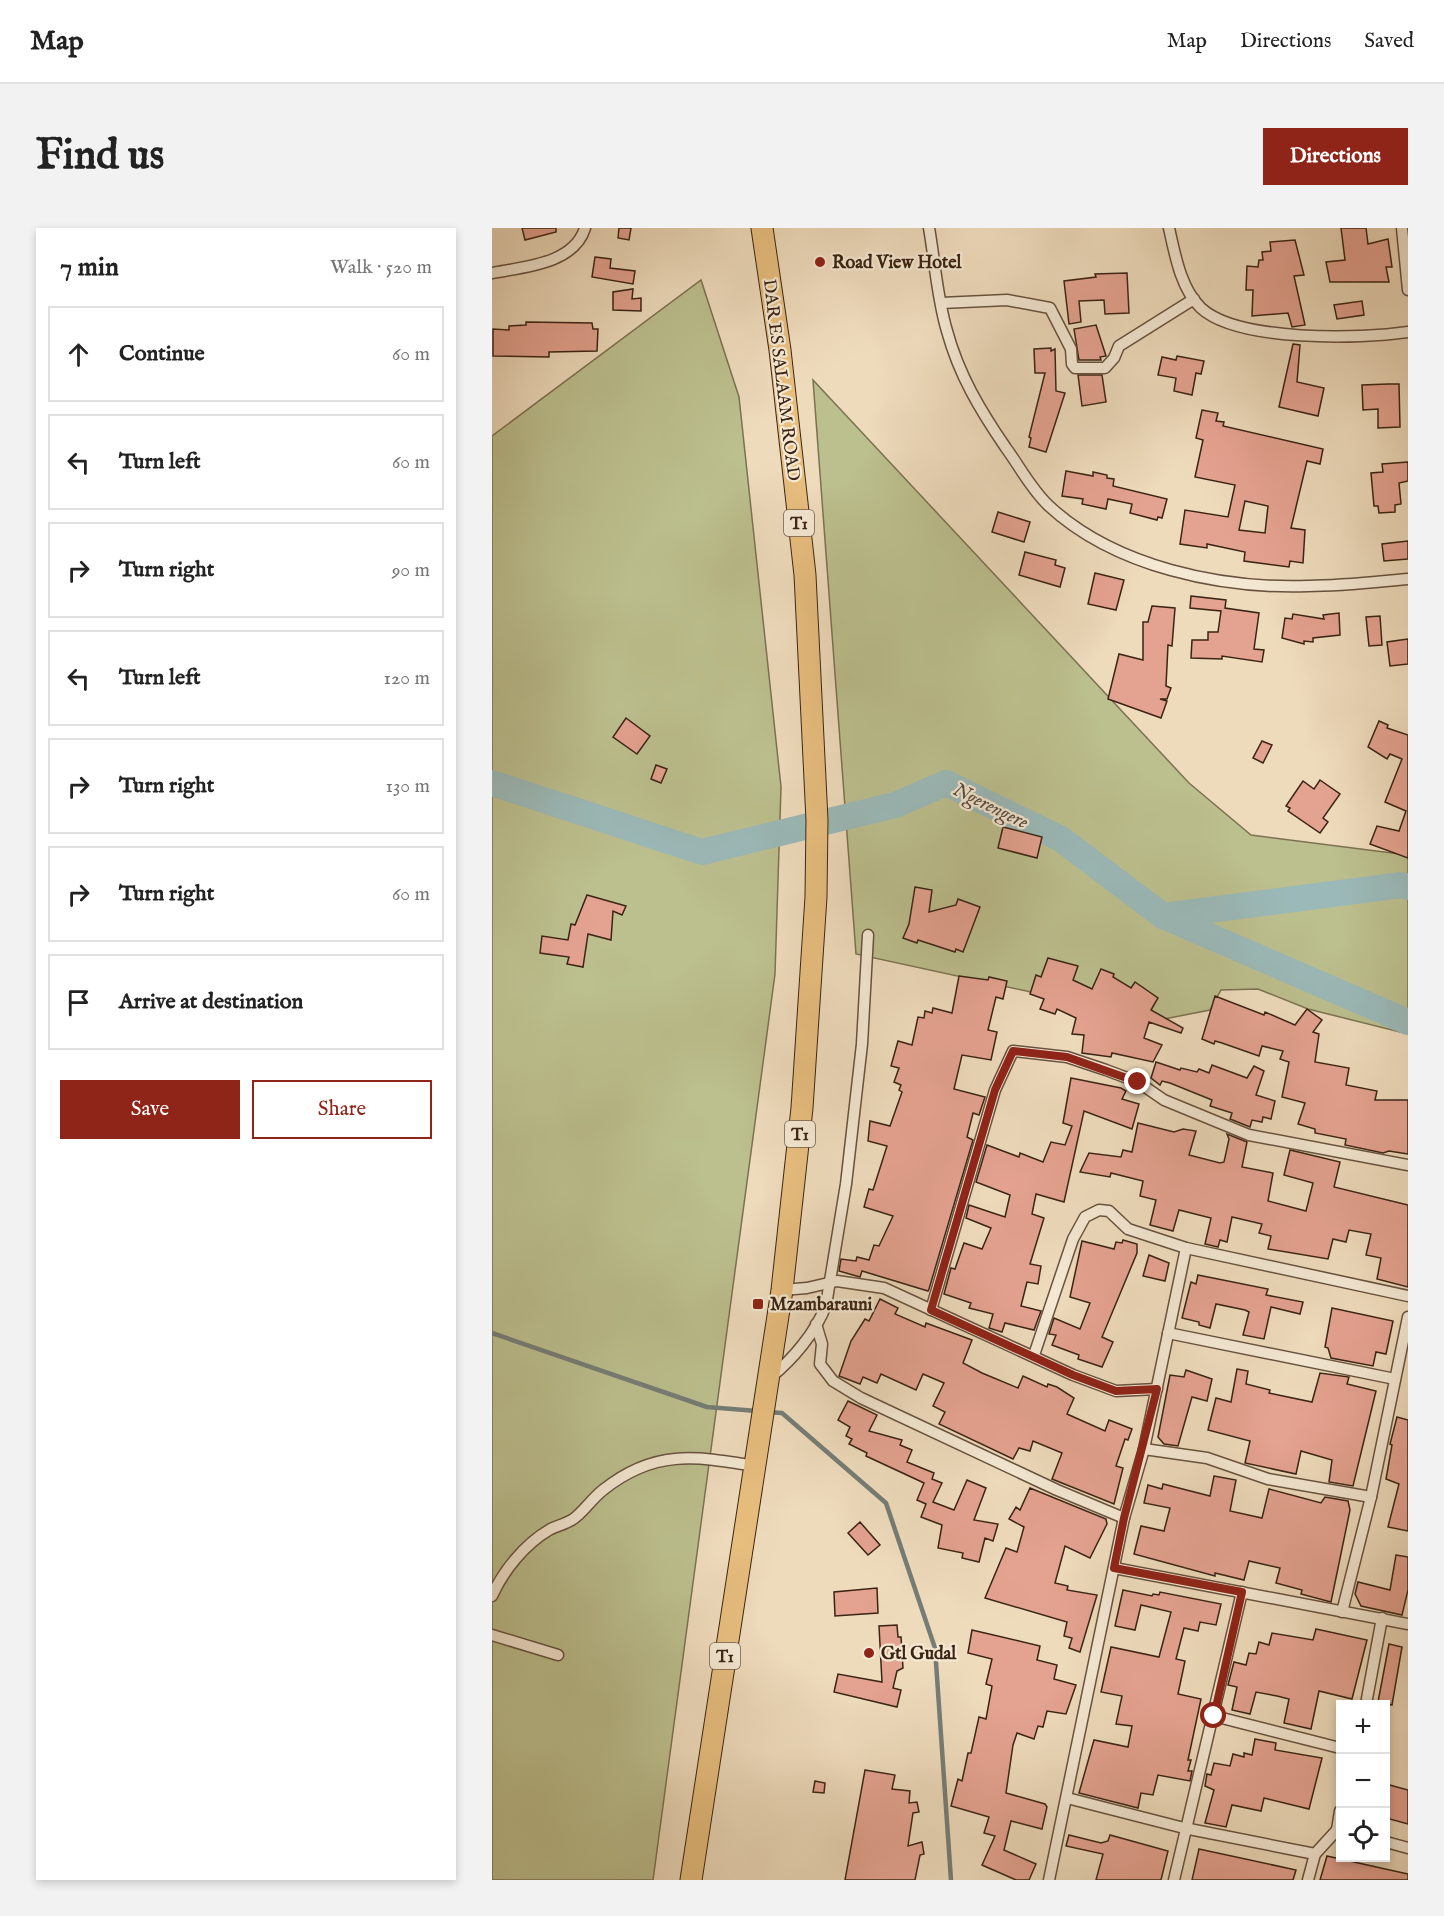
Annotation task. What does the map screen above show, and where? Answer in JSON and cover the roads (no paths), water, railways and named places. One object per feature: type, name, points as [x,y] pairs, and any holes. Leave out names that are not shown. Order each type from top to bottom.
[{"type":"highway","name":"DAR ES SALAAM ROAD","points":[[762,228],[780,350],[805,575],[817,820],[817,872],[802,1108],[782,1290]]},
{"type":"highway","name":"T1","points":[[691,1880],[782,1290]]},
{"type":"street","points":[[492,273],[552,260],[577,244],[585,228]]},
{"type":"street","points":[[929,228],[946,330],[967,388],[1022,472],[1049,506],[1103,542],[1130,555],[1172,569],[1224,580],[1307,586],[1408,579]]},
{"type":"street","points":[[1169,228],[1181,273],[1194,299],[1206,312],[1219,319],[1278,332],[1333,338],[1408,332]]},
{"type":"street","points":[[1402,228],[1408,290]]},
{"type":"street","points":[[941,303],[1007,300],[1050,308],[1071,349],[1072,364],[1075,368],[1105,368],[1114,358],[1119,346],[1194,299]]},
{"type":"street","points":[[767,1386],[793,1358],[825,1307],[846,1184],[862,1044],[868,934]]},
{"type":"street","points":[[931,1310],[995,1090],[1013,1051],[1067,1057],[1106,1070],[1138,1082],[1164,1100],[1249,1135],[1408,1165]]},
{"type":"street","points":[[1034,1355],[1073,1239],[1082,1221],[1090,1213],[1109,1211],[1128,1229],[1186,1248],[1408,1296]]},
{"type":"street","points":[[1049,1880],[1068,1798],[1124,1518],[1144,1449],[1186,1248]]},
{"type":"street","points":[[782,1290],[850,1281],[885,1288],[1073,1375],[1116,1391],[1157,1389]]},
{"type":"street","points":[[1342,1612],[1371,1497],[1408,1317]]},
{"type":"street","points":[[816,1324],[822,1344],[820,1364],[833,1381],[861,1398],[1057,1490],[1124,1518]]},
{"type":"street","points":[[1168,1333],[1395,1379]]},
{"type":"street","points":[[1144,1449],[1208,1458],[1268,1479],[1371,1497]]},
{"type":"street","points":[[493,1589],[521,1553],[540,1537],[576,1517],[603,1491],[630,1471],[662,1461],[693,1457],[755,1466]]},
{"type":"street","points":[[1114,1568],[1408,1624]]},
{"type":"street","points":[[1174,1880],[1184,1828],[1214,1716],[1242,1592]]},
{"type":"street","points":[[1367,1700],[1382,1618]]},
{"type":"street","points":[[492,1635],[558,1655]]},
{"type":"street","points":[[1214,1716],[1336,1747]]},
{"type":"street","points":[[1068,1798],[1184,1828],[1315,1854]]},
{"type":"street","points":[[1308,1880],[1315,1854],[1336,1834]]},
{"type":"street","points":[[1390,1843],[1408,1848]]},
{"type":"waterway","name":"Ngerengere","points":[[492,783],[702,852],[895,805],[946,783],[1061,839],[1163,916],[1402,885],[1408,887]]},
{"type":"waterway","points":[[1163,916],[1408,1022]]},
{"type":"waterway","points":[[492,1333],[707,1407],[757,1411]]},
{"type":"waterway","points":[[768,1412],[782,1413],[886,1503],[935,1648],[951,1880]]},
{"type":"place","name":"Road View Hotel","points":[[820,262]]},
{"type":"place","name":"Mzambarauni","points":[[758,1304]]},
{"type":"place","name":"Gtl Gudal","points":[[869,1653]]}]
